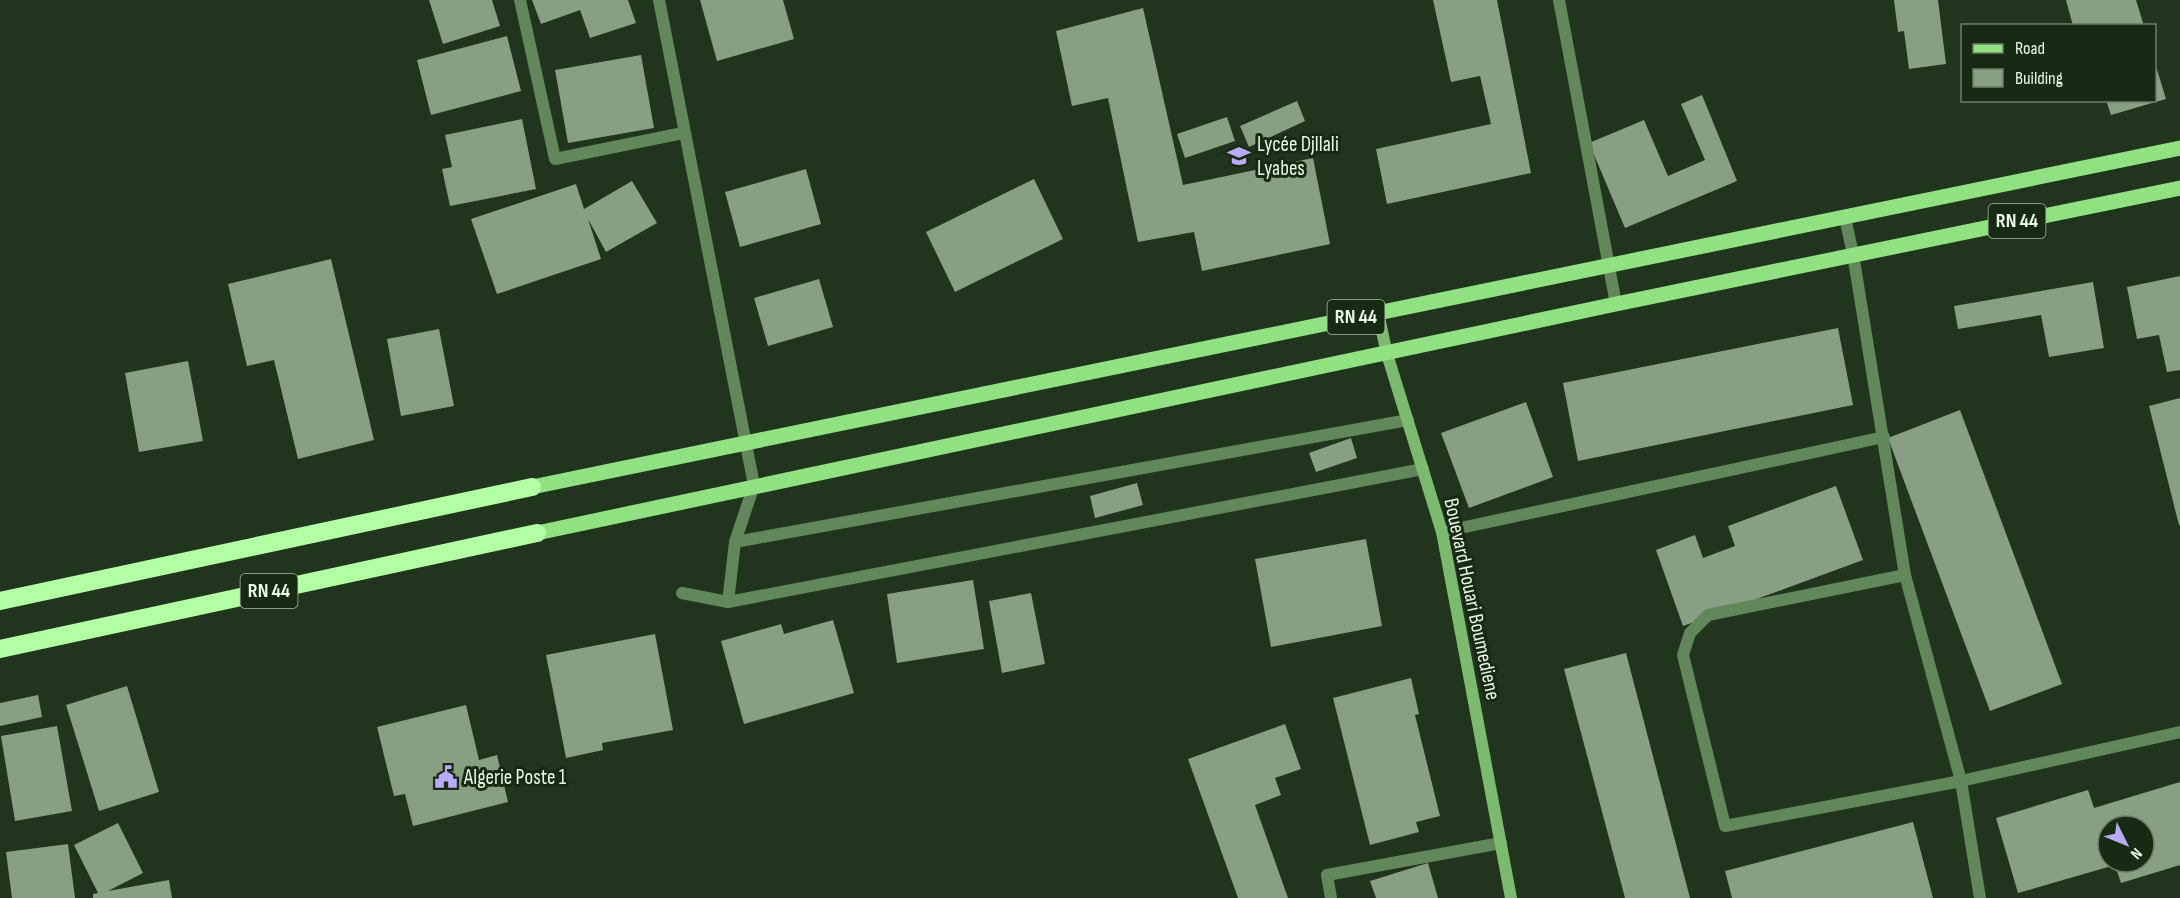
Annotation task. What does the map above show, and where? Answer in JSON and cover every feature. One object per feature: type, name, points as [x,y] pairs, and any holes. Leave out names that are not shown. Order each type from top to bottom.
[{"type":"highway","name":"RN 44","points":[[0,601],[532,487]]},
{"type":"highway","name":"RN 44","points":[[0,649],[537,533]]},
{"type":"main road","name":"RN 44","points":[[532,487],[2180,148]]},
{"type":"main road","name":"RN 44","points":[[537,533],[754,485],[1387,354],[1616,303],[2180,188]]},
{"type":"street","points":[[520,0],[555,159],[683,133]]},
{"type":"street","points":[[659,0],[683,133],[754,485],[735,542],[728,602]]},
{"type":"street","points":[[1559,0],[1616,303]]},
{"type":"street","points":[[1845,218],[1884,437],[1905,575],[1961,781],[1980,898]]},
{"type":"street","name":"Bouevard Houari Boumediene","points":[[1378,313],[1387,354],[1442,532],[1511,898]]},
{"type":"street","points":[[735,542],[1408,420]]},
{"type":"street","points":[[1442,532],[1884,437]]},
{"type":"street","points":[[682,593],[728,602],[1423,469]]},
{"type":"street","points":[[1905,575],[1708,615],[1690,633],[1683,655],[1725,826],[1961,781],[2180,732]]},
{"type":"street","points":[[1331,898],[1327,875],[1501,843]]},
{"type":"building","points":[[429,0],[492,0],[500,26],[443,44]]},
{"type":"building","points":[[532,0],[628,0],[636,23],[590,38],[580,10],[541,24]]},
{"type":"building","points":[[700,0],[783,0],[794,39],[717,61]]},
{"type":"building","points":[[1433,0],[1497,0],[1531,173],[1387,204],[1376,149],[1491,124],[1480,76],[1451,82]]},
{"type":"building","points":[[1894,0],[1938,0],[1946,64],[1909,69],[1904,31],[1898,32]]},
{"type":"building","points":[[2066,0],[2136,0],[2143,24],[2072,24]]},
{"type":"building","points":[[1143,8],[1183,185],[1313,158],[1330,244],[1202,271],[1194,232],[1138,242],[1108,98],[1072,106],[1056,31]]},
{"type":"building","points":[[507,36],[521,91],[431,115],[417,60]]},
{"type":"building","points":[[641,55],[654,128],[568,143],[555,70]]},
{"type":"building","points":[[2156,66],[2166,99],[2156,102]]},
{"type":"building","points":[[1702,95],[1737,181],[1625,228],[1589,143],[1644,120],[1668,176],[1705,160],[1681,104]]},
{"type":"building","points":[[1297,101],[1305,121],[1249,147],[1240,126]]},
{"type":"building","points":[[2107,102],[2156,102],[2111,115]]},
{"type":"building","points":[[1227,117],[1235,141],[1185,158],[1177,134]]},
{"type":"building","points":[[522,119],[536,189],[450,206],[442,169],[452,167],[445,135]]},
{"type":"building","points":[[806,169],[821,224],[740,247],[725,192]]},
{"type":"building","points":[[1034,179],[1063,239],[955,292],[926,232]]},
{"type":"building","points":[[632,181],[657,223],[606,252],[588,219],[601,259],[497,294],[471,219],[576,184],[584,209]]},
{"type":"building","points":[[331,259],[374,440],[298,459],[274,360],[247,366],[228,284]]},
{"type":"building","points":[[2180,276],[2180,370],[2167,372],[2159,335],[2137,339],[2127,287]]},
{"type":"building","points":[[819,279],[833,327],[768,346],[754,298]]},
{"type":"building","points":[[2093,282],[2104,348],[2049,357],[2041,315],[1958,329],[1954,306]]},
{"type":"building","points":[[1838,328],[1853,405],[1578,461],[1563,383]]},
{"type":"building","points":[[439,329],[454,406],[401,416],[387,339]]},
{"type":"building","points":[[188,361],[203,441],[139,452],[125,373]]},
{"type":"building","points":[[2180,398],[2180,525],[2179,525],[2149,406]]},
{"type":"building","points":[[1526,402],[1553,477],[1469,508],[1441,433]]},
{"type":"building","points":[[1960,410],[2062,684],[1990,711],[1888,438]]},
{"type":"building","points":[[1351,438],[1357,458],[1316,472],[1309,453]]},
{"type":"building","points":[[1137,483],[1143,505],[1095,518],[1090,496]]},
{"type":"building","points":[[1836,486],[1863,560],[1683,626],[1656,550],[1695,535],[1703,558],[1735,546],[1728,526]]},
{"type":"building","points":[[1366,539],[1382,626],[1271,647],[1255,559]]},
{"type":"building","points":[[973,580],[984,649],[897,663],[887,594]]},
{"type":"building","points":[[1031,593],[1045,664],[1002,673],[989,601]]},
{"type":"building","points":[[833,620],[854,693],[744,724],[721,641],[781,624],[784,634]]},
{"type":"building","points":[[655,634],[673,730],[602,743],[603,750],[566,758],[546,655]]},
{"type":"building","points":[[1626,653],[1690,898],[1625,898],[1564,669]]},
{"type":"building","points":[[1411,678],[1419,714],[1415,715],[1440,816],[1416,822],[1419,832],[1370,845],[1333,698]]},
{"type":"building","points":[[127,686],[159,792],[99,811],[66,705]]},
{"type":"building","points":[[38,695],[42,717],[0,726],[0,703]]},
{"type":"building","name":"Algerie Poste 1","points":[[466,705],[479,760],[497,755],[508,802],[413,826],[405,794],[394,796],[377,727]]},
{"type":"building","points":[[1285,724],[1301,769],[1275,778],[1281,795],[1255,805],[1288,898],[1238,898],[1188,759]]},
{"type":"building","points":[[57,726],[72,811],[15,821],[1,736]]},
{"type":"building","points":[[2180,782],[2180,865],[2156,872],[2156,814],[2096,814],[2096,870],[2018,893],[1996,818],[2088,790],[2094,808]]},
{"type":"building","points":[[1913,822],[1933,898],[1732,898],[1725,871]]},
{"type":"building","points":[[118,823],[143,873],[108,891],[169,880],[172,898],[93,898],[93,894],[98,893],[74,845]]},
{"type":"building","points":[[68,844],[75,898],[12,898],[6,852]]},
{"type":"building","points":[[1428,863],[1438,898],[1376,898],[1370,881]]},
{"type":"building","points":[[2118,874],[2150,874],[2121,883]]},
{"type":"place","name":"Lycée Djllali Lyabes","points":[[1239,156]]},
{"type":"place","name":"Algerie Poste 1","points":[[446,777]]}]
